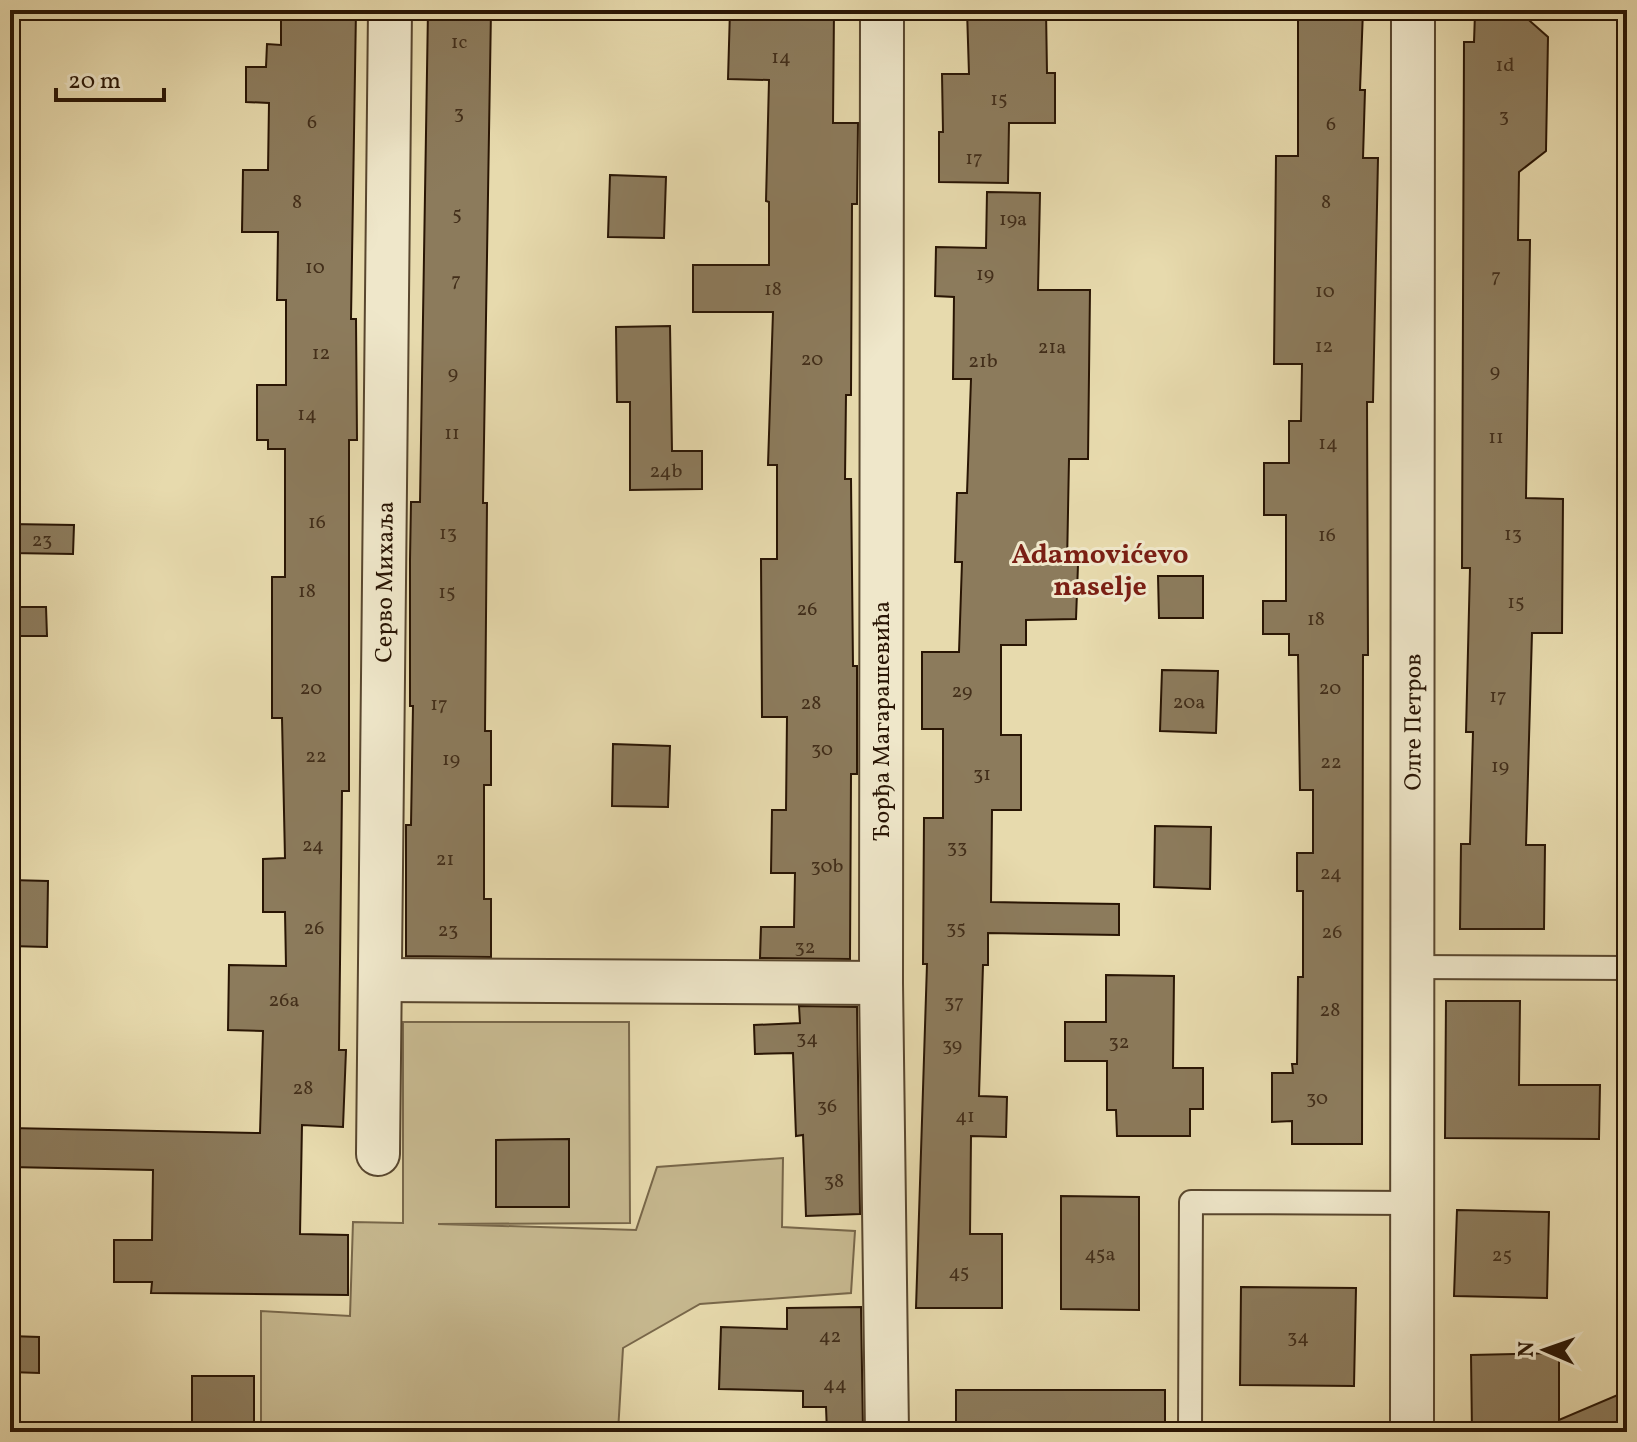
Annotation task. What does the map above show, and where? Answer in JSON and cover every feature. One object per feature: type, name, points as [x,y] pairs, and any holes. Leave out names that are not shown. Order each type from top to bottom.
[{"type":"street","name":"Серво Михаља","points":[[378,1154],[390,10]]},
{"type":"street","name":"Ђорђа Магарашевића","points":[[882,10],[881,983],[887,1432]]},
{"type":"street","name":"Олге Петров","points":[[1412,1432],[1413,10]]},
{"type":"street","points":[[380,980],[881,983]]},
{"type":"lane","points":[[1411,967],[1627,968]]},
{"type":"lane","points":[[1190,1432],[1191,1202],[1410,1203]]},
{"type":"shaded area","points":[[403,1022],[629,1022],[630,1223],[438,1224],[636,1230],[657,1167],[783,1158],[782,1227],[855,1231],[851,1293],[700,1304],[623,1348],[618,1432],[261,1432],[261,1311],[350,1316],[353,1222],[403,1223]]},
{"type":"building","points":[[281,10],[356,10],[351,319],[356,319],[357,440],[349,440],[349,791],[342,791],[339,1050],[346,1050],[343,1127],[302,1125],[300,1234],[348,1235],[348,1295],[151,1293],[152,1282],[114,1282],[114,1240],[152,1240],[153,1170],[10,1167],[10,1128],[260,1133],[263,1031],[228,1030],[229,965],[286,966],[285,912],[263,912],[263,859],[285,858],[282,718],[272,718],[272,577],[285,577],[285,449],[268,449],[268,440],[257,440],[257,385],[286,385],[286,300],[277,300],[278,232],[242,232],[243,170],[268,170],[269,103],[246,102],[246,67],[266,67],[267,44],[281,45]]},
{"type":"building","points":[[428,10],[491,10],[483,503],[487,503],[485,731],[491,731],[491,785],[484,785],[484,899],[491,899],[491,957],[406,956],[406,825],[411,825],[413,706],[410,706],[411,502],[420,502]]},
{"type":"building","points":[[730,10],[834,10],[833,123],[858,123],[857,204],[852,204],[851,395],[846,395],[845,479],[851,479],[853,666],[857,666],[857,774],[851,774],[850,959],[760,958],[761,927],[794,927],[795,873],[771,873],[772,810],[786,810],[787,717],[762,717],[761,559],[777,559],[777,465],[768,465],[773,312],[693,312],[693,265],[769,265],[769,202],[766,201],[769,80],[728,79]]},
{"type":"building","points":[[967,10],[1046,10],[1047,73],[1055,73],[1055,123],[1009,123],[1008,183],[939,182],[939,132],[943,132],[942,74],[969,74]]},
{"type":"building","points":[[1298,10],[1363,10],[1360,90],[1365,90],[1363,158],[1378,158],[1373,402],[1367,402],[1368,655],[1363,655],[1362,1144],[1292,1144],[1292,1121],[1272,1122],[1272,1073],[1293,1073],[1292,1064],[1297,1064],[1298,977],[1303,977],[1303,891],[1297,891],[1297,853],[1313,853],[1313,790],[1300,790],[1298,655],[1289,655],[1289,634],[1263,634],[1263,601],[1286,601],[1286,515],[1264,515],[1264,463],[1289,463],[1289,421],[1301,421],[1302,364],[1274,364],[1276,156],[1298,156]]},
{"type":"building","points":[[1475,13],[1522,14],[1548,37],[1546,151],[1519,172],[1518,240],[1530,240],[1526,498],[1563,499],[1562,633],[1532,633],[1526,845],[1545,845],[1544,929],[1460,929],[1461,844],[1470,844],[1473,732],[1466,732],[1470,568],[1462,568],[1464,42],[1474,42]]},
{"type":"building","points":[[610,175],[666,177],[664,238],[608,237]]},
{"type":"building","points":[[987,192],[1040,193],[1038,290],[1090,290],[1088,459],[1069,459],[1067,565],[1078,565],[1076,619],[1026,620],[1026,645],[1001,645],[1001,735],[1021,735],[1021,810],[992,810],[991,902],[1119,904],[1119,935],[988,933],[988,965],[983,965],[979,1096],[1007,1097],[1006,1137],[971,1136],[970,1234],[1002,1234],[1002,1308],[916,1308],[927,964],[923,964],[924,818],[943,818],[943,729],[922,729],[922,652],[959,652],[962,562],[955,562],[957,493],[967,493],[971,379],[953,379],[954,297],[935,296],[936,247],[986,248]]},
{"type":"building","points":[[670,326],[672,451],[702,451],[702,489],[630,490],[630,402],[617,402],[616,327]]},
{"type":"building","points":[[10,524],[74,525],[73,554],[10,553]]},
{"type":"building","points":[[1158,576],[1203,576],[1203,618],[1159,618]]},
{"type":"building","points":[[10,607],[46,607],[47,636],[10,636]]},
{"type":"building","points":[[1162,670],[1218,671],[1216,733],[1160,731]]},
{"type":"building","points":[[613,744],[670,746],[668,807],[612,806]]},
{"type":"building","points":[[1155,826],[1211,827],[1210,889],[1154,887]]},
{"type":"building","points":[[10,880],[48,881],[47,947],[10,946]]},
{"type":"building","points":[[1106,975],[1174,976],[1173,1068],[1203,1068],[1203,1109],[1190,1109],[1190,1136],[1117,1136],[1116,1110],[1107,1110],[1107,1061],[1065,1061],[1065,1022],[1106,1022]]},
{"type":"building","points":[[1446,1001],[1520,1001],[1519,1085],[1600,1085],[1599,1139],[1445,1138]]},
{"type":"building","points":[[799,1006],[857,1007],[860,1214],[806,1216],[803,1135],[796,1136],[793,1053],[755,1054],[754,1025],[800,1023]]},
{"type":"building","points":[[569,1139],[569,1207],[496,1207],[496,1140]]},
{"type":"building","points":[[1061,1196],[1139,1197],[1139,1310],[1061,1309]]},
{"type":"building","points":[[1457,1210],[1549,1212],[1547,1298],[1454,1296]]},
{"type":"building","points":[[1241,1287],[1356,1288],[1354,1386],[1240,1385]]},
{"type":"building","points":[[861,1307],[863,1432],[827,1432],[826,1407],[803,1407],[803,1391],[719,1389],[721,1327],[787,1329],[787,1308]]},
{"type":"building","points":[[10,1336],[39,1337],[39,1373],[10,1372]]},
{"type":"building","points":[[1559,1353],[1559,1420],[1627,1391],[1627,1432],[1472,1432],[1471,1355]]},
{"type":"building","points":[[192,1376],[254,1376],[254,1432],[192,1432]]},
{"type":"building","points":[[956,1390],[1165,1390],[1165,1432],[956,1432]]},
{"type":"district","name":"Adamovićevo naselje","points":[[1100,569]]}]
